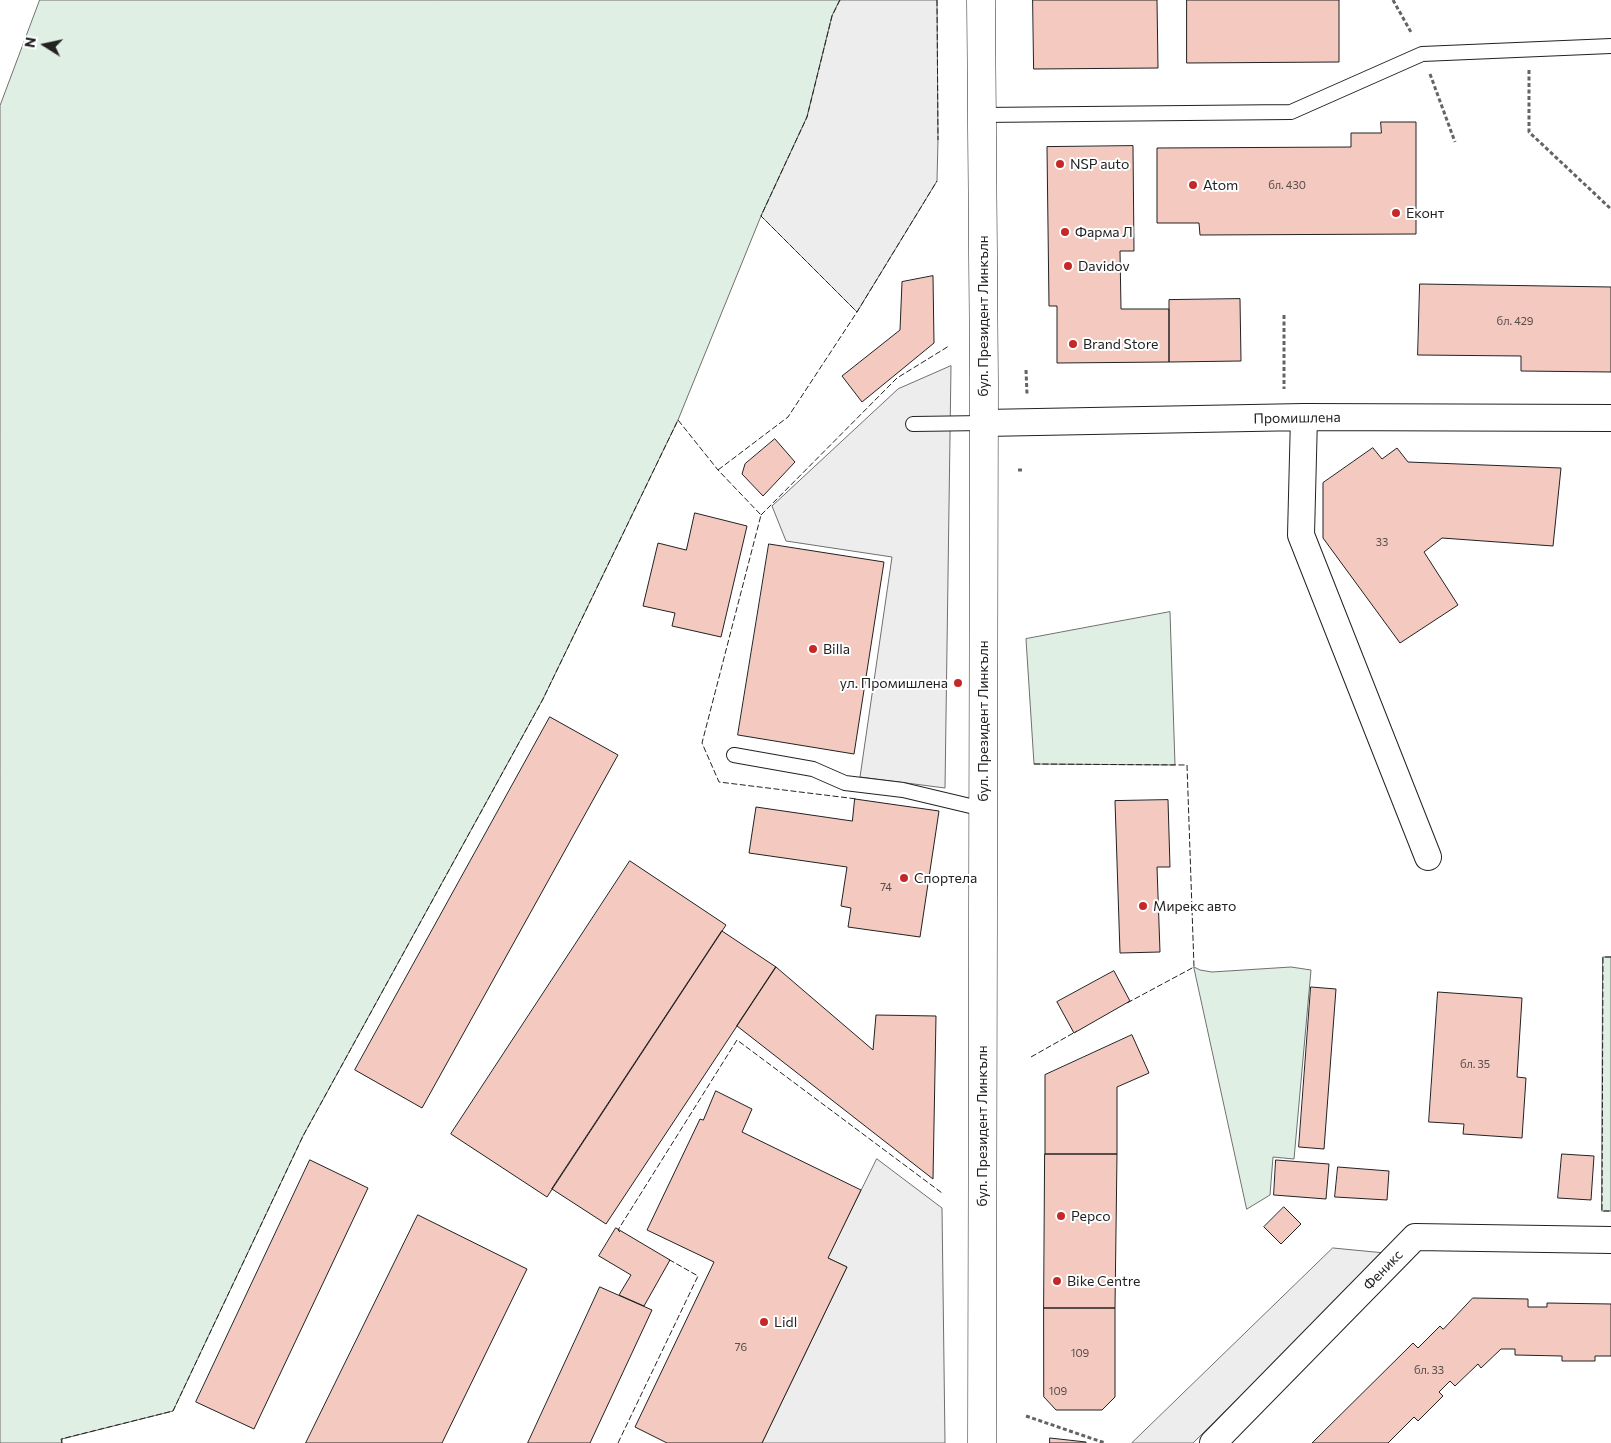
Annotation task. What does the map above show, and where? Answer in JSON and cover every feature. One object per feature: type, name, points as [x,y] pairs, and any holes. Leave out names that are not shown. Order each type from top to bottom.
[{"type":"street","name":"бул. Президент Линкълн","points":[[980,0],[984,423],[982,1443]]},
{"type":"street","name":"Промишлена","points":[[984,423],[1294,417],[1611,418]]},
{"type":"street","points":[[1294,417],[1301,535],[1428,857]]},
{"type":"street","name":"Феникс","points":[[1213,1443],[1415,1237],[1611,1240]]},
{"type":"lane","points":[[981,115],[1291,112],[1422,54],[1611,46]]},
{"type":"lane","points":[[913,424],[984,423]]},
{"type":"lane","points":[[734,755],[813,768],[846,783],[903,790],[983,809]]},
{"type":"path","points":[[1394,0],[1422,54],[1455,142]]},
{"type":"path","points":[[1530,50],[1529,132],[1611,209]]},
{"type":"path","points":[[1284,316],[1294,417]]},
{"type":"path","points":[[1026,370],[1027,395]]},
{"type":"path","points":[[1018,470],[1023,470]]},
{"type":"path","points":[[1026,1416],[1105,1443]]},
{"type":"green space","points":[[40,0],[840,0],[832,16],[807,117],[761,216],[678,420],[543,699],[303,1136],[173,1411],[62,1439],[62,1443],[0,1443],[0,106]]},
{"type":"green space","points":[[1170,612],[1175,765],[1034,764],[1026,639]]},
{"type":"green space","points":[[1603,957],[1611,957],[1611,1211],[1602,1211]]},
{"type":"green space","points":[[1194,967],[1212,972],[1291,967],[1311,970],[1294,1159],[1273,1157],[1270,1195],[1247,1209]]},
{"type":"shaded area","points":[[840,0],[937,0],[937,181],[857,312],[761,216],[807,117],[832,16]]},
{"type":"shaded area","points":[[951,366],[945,788],[860,777],[892,557],[786,541],[772,506],[898,389]]},
{"type":"shaded area","points":[[877,1159],[942,1208],[945,1443],[762,1443],[847,1267],[828,1258]]},
{"type":"shaded area","points":[[1333,1248],[1385,1253],[1193,1443],[1132,1443]]},
{"type":"building","points":[[1033,0],[1157,0],[1158,68],[1034,69]]},
{"type":"building","points":[[1187,0],[1339,0],[1339,62],[1187,63]]},
{"type":"building","points":[[1381,122],[1416,122],[1416,234],[1200,235],[1199,223],[1157,223],[1157,148],[1351,147],[1351,133],[1381,133]]},
{"type":"building","points":[[1133,146],[1134,251],[1120,251],[1121,309],[1169,309],[1169,362],[1057,363],[1057,306],[1049,306],[1047,147]]},
{"type":"building","points":[[933,276],[934,343],[862,402],[842,376],[900,330],[902,282]]},
{"type":"building","points":[[1420,284],[1611,287],[1611,372],[1521,371],[1521,356],[1418,355]]},
{"type":"building","points":[[1240,299],[1241,361],[1169,362],[1169,300]]},
{"type":"building","points":[[775,439],[795,462],[763,496],[742,474],[745,464]]},
{"type":"building","points":[[1373,448],[1382,459],[1397,448],[1408,462],[1561,468],[1553,546],[1442,538],[1424,552],[1458,605],[1400,643],[1323,538],[1323,483]]},
{"type":"building","points":[[695,513],[747,526],[721,637],[672,626],[675,613],[643,606],[658,543],[686,550]]},
{"type":"building","points":[[769,544],[884,562],[854,754],[738,735]]},
{"type":"building","points":[[550,717],[618,755],[422,1108],[355,1070]]},
{"type":"building","points":[[855,799],[939,811],[920,937],[848,927],[851,908],[841,906],[847,867],[749,853],[756,807],[852,821]]},
{"type":"building","points":[[1168,800],[1170,867],[1157,867],[1160,952],[1120,953],[1115,801]]},
{"type":"building","points":[[630,861],[726,925],[547,1197],[451,1134]]},
{"type":"building","points":[[722,931],[776,967],[606,1224],[552,1189]]},
{"type":"building","points":[[776,967],[873,1050],[876,1015],[936,1016],[933,1179],[737,1026]]},
{"type":"building","points":[[1114,971],[1130,1001],[1074,1033],[1057,1002]]},
{"type":"building","points":[[1311,987],[1336,989],[1324,1149],[1299,1147]]},
{"type":"building","points":[[1438,992],[1522,998],[1517,1077],[1526,1078],[1522,1138],[1463,1134],[1464,1124],[1429,1122]]},
{"type":"building","points":[[1132,1035],[1149,1073],[1117,1087],[1117,1154],[1045,1154],[1045,1075]]},
{"type":"building","points":[[716,1091],[752,1109],[742,1132],[861,1190],[828,1258],[847,1267],[762,1443],[667,1443],[635,1427],[714,1262],[647,1230],[700,1119],[703,1120]]},
{"type":"building","points":[[1045,1154],[1117,1154],[1115,1308],[1044,1308]]},
{"type":"building","points":[[1562,1154],[1594,1156],[1591,1200],[1558,1198]]},
{"type":"building","points":[[310,1160],[368,1188],[254,1429],[196,1402]]},
{"type":"building","points":[[1276,1160],[1329,1164],[1326,1199],[1274,1195]]},
{"type":"building","points":[[1338,1167],[1389,1171],[1387,1200],[1335,1197]]},
{"type":"building","points":[[1284,1207],[1301,1224],[1281,1244],[1264,1227]]},
{"type":"building","points":[[418,1215],[527,1269],[442,1443],[306,1443]]},
{"type":"building","points":[[616,1228],[670,1260],[644,1306],[619,1295],[631,1275],[599,1256]]},
{"type":"building","points":[[600,1287],[652,1310],[590,1443],[528,1443]]},
{"type":"building","points":[[1473,1298],[1528,1299],[1528,1307],[1547,1307],[1547,1303],[1611,1304],[1611,1356],[1595,1356],[1595,1361],[1562,1361],[1562,1356],[1515,1355],[1515,1349],[1501,1349],[1481,1368],[1478,1364],[1455,1386],[1450,1381],[1439,1392],[1443,1396],[1418,1421],[1414,1417],[1388,1443],[1312,1443],[1413,1343],[1418,1348],[1440,1326],[1443,1329]]},
{"type":"building","points":[[1044,1308],[1115,1308],[1115,1397],[1102,1410],[1056,1410],[1044,1397]]},
{"type":"building","points":[[1050,1438],[1086,1442],[1086,1443],[1050,1443]]},
{"type":"fence","points":[[840,0],[832,16],[807,117],[761,216],[857,312]]},
{"type":"fence","points":[[937,0],[938,140]]},
{"type":"fence","points":[[718,470],[788,417],[857,312],[937,181]]},
{"type":"fence","points":[[761,515],[897,378],[949,346]]},
{"type":"fence","points":[[62,1443],[61,1439],[173,1411],[303,1136],[543,699],[678,420],[718,470],[761,515],[702,743],[719,782],[857,799]]},
{"type":"fence","points":[[1034,764],[1187,765],[1194,967],[1127,1003]]},
{"type":"fence","points":[[1611,957],[1603,957],[1602,1211],[1611,1211]]},
{"type":"fence","points":[[1031,1057],[1077,1031]]},
{"type":"fence","points":[[620,1232],[618,1230],[737,1040],[942,1193]]},
{"type":"fence","points":[[618,1443],[698,1276],[668,1259]]},
{"type":"place","name":"NSP auto","points":[[1060,164]]},
{"type":"place","name":"Atom","points":[[1193,185]]},
{"type":"place","name":"Еконт","points":[[1396,213]]},
{"type":"place","name":"Фарма Л","points":[[1065,232]]},
{"type":"place","name":"Davidov","points":[[1068,266]]},
{"type":"place","name":"Brand Store","points":[[1073,344]]},
{"type":"place","name":"Billa","points":[[813,649]]},
{"type":"place","name":"ул. Промишлена","points":[[958,683]]},
{"type":"place","name":"Спортела","points":[[904,878]]},
{"type":"place","name":"Мирекс авто","points":[[1143,906]]},
{"type":"place","name":"Pepco","points":[[1061,1216]]},
{"type":"place","name":"Bike Centre","points":[[1057,1281]]},
{"type":"place","name":"Lidl","points":[[764,1322]]}]
